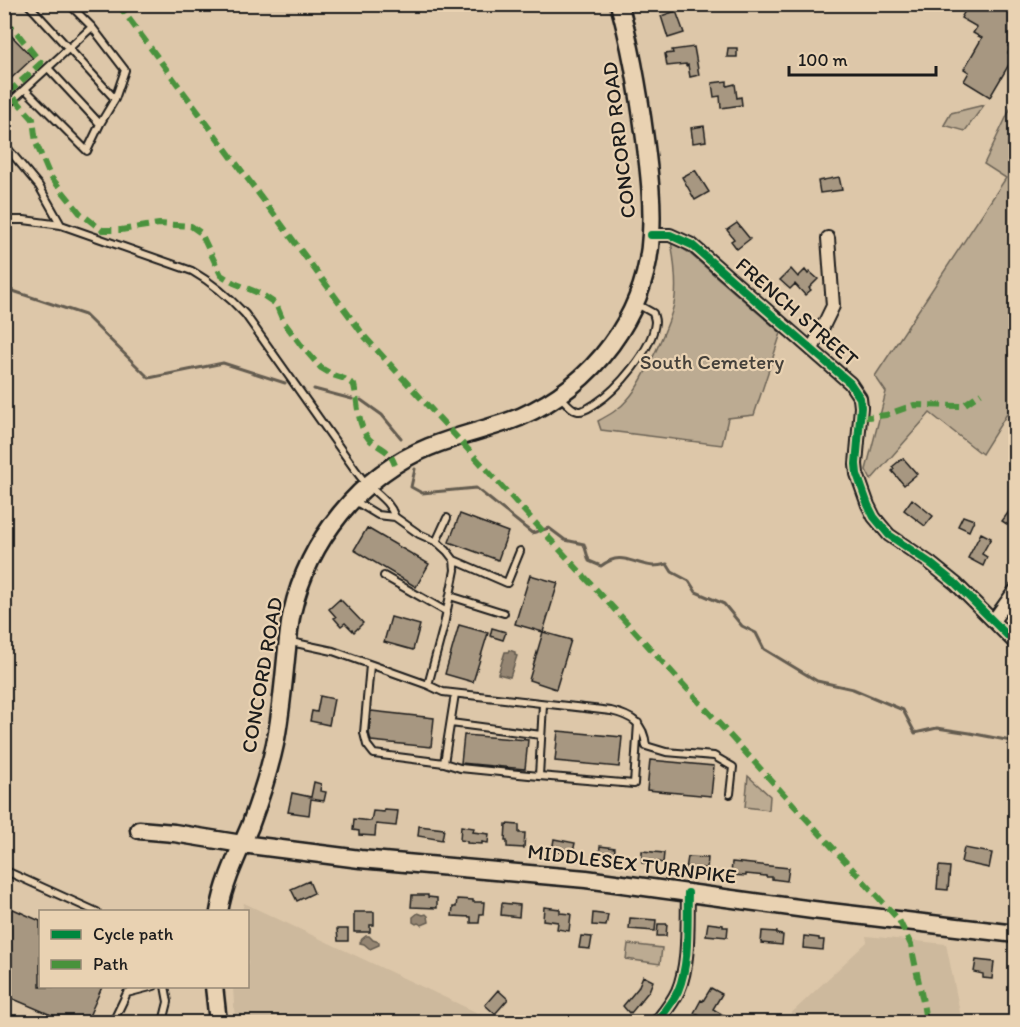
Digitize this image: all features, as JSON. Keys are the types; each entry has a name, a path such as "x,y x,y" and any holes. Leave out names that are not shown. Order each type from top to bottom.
{"main road":[{"name":"CONCORD ROAD","path":"219,910 224,889 261,795 275,742 292,613 301,584 316,550 333,523 368,485 395,465 427,448 520,417 559,396 584,375 608,349 635,303 646,269 651,235 650,188 643,122 621,5"},
{"name":"MIDDLESEX TURNPIKE","path":"139,830 360,859 586,879 1016,934"},
{"path":"214,988 218,1023"}],"street":[{"name":"FRENCH STREET","path":"651,235 670,235 692,245 850,383 860,398 861,407 856,465 860,484 874,517 889,535 949,578 1016,644"},
{"path":"812,349 833,306 828,238"},
{"path":"993,621 1016,589"},
{"path":"657,1023 677,994 681,983 686,948 688,893"}],"lane":[{"path":"28,4 115,99"},
{"path":"25,89 87,151 115,99 125,70 92,27 69,4"},
{"path":"4,108 92,27"},
{"path":"48,68 100,124"},
{"path":"4,144 39,186 61,225"},
{"path":"4,220 61,225 192,271 209,281 226,294 245,314 354,468 385,500 395,517"},
{"path":"559,396 574,409 582,411 600,401 629,372 645,348 655,323 653,314 635,303"},
{"path":"353,500 378,515 395,517 419,534 436,542 454,560 507,583 520,550"},
{"path":"436,542 447,518"},
{"path":"428,686 447,612 455,570 454,560"},
{"path":"384,576 447,612"},
{"path":"450,596 504,613"},
{"path":"288,642 333,651 443,692 623,714 638,723 643,731 646,746 666,752 714,756 733,767 730,794"},
{"path":"370,665 364,733 367,745 374,754 444,763 460,768 634,784 638,723"},
{"path":"444,763 455,694"},
{"path":"539,776 543,704"},
{"path":"451,723 541,735"},
{"path":"4,870 93,910"},
{"path":"113,1023 127,993 150,988"},
{"path":"163,1023 168,1002 165,988"}],"shaded area":[{"path":"509,650 515,652 517,656 510,677 498,674 505,652"},
{"path":"244,903 497,1022 235,1022 233,988 249,988 249,910 242,910"},
{"path":"418,913 426,914 429,922 422,925 413,922 413,917"},
{"path":"366,936 379,942 379,945 370,949 360,943"},
{"path":"866,936 946,944 962,1022 782,1022 867,942"}],"green space":[{"path":"1015,99 1015,401 982,454 930,413 871,480 866,470 886,392 875,376 1006,178 984,164"},
{"path":"984,105 965,131 944,125 951,113"},
{"name":"South Cemetery","path":"671,241 689,253 781,333 754,415 728,418 722,445 601,430 598,421 621,406 634,391 663,334 675,297"},
{"path":"748,776 770,796 769,810 745,807"},
{"path":"628,944 662,948 660,964 626,959"}],"building":[{"path":"969,4 1016,4 1016,16 1011,23 1016,26 1016,33 1008,46 1011,48 1008,53 1014,56 990,97 964,81 969,72 964,69 982,38 973,33 977,27 961,18"},
{"path":"676,11 684,33 668,38 661,16"},
{"path":"4,28 33,58 4,85"},
{"path":"694,47 699,75 690,77 686,64 667,66 665,54 673,53 672,50"},
{"path":"728,48 737,48 737,57 727,57"},
{"path":"727,81 727,86 735,84 737,98 741,97 742,105 721,108 720,96 714,97 712,83"},
{"path":"704,126 706,141 693,143 691,128"},
{"path":"695,170 709,192 695,200 682,177"},
{"path":"839,177 842,190 820,193 818,181"},
{"path":"737,223 750,239 737,249 731,241 734,239 727,230"},
{"path":"791,269 798,277 805,270 818,279 805,295 795,284 790,289 780,280"},
{"path":"903,458 917,474 904,485 892,471 894,469 892,467"},
{"path":"912,499 933,516 925,526 904,510"},
{"path":"1016,502 1016,524 1013,528 1002,521"},
{"path":"460,514 508,532 498,560 449,542"},
{"path":"963,516 974,520 969,531 958,526"},
{"path":"367,528 429,564 416,587 354,550"},
{"path":"981,533 991,538 982,554 987,557 983,566 968,558"},
{"path":"530,575 558,583 543,632 515,624"},
{"path":"340,599 363,623 354,632 345,623 341,626 329,609"},
{"path":"391,617 420,625 413,650 384,642"},
{"path":"459,625 488,633 473,682 445,674"},
{"path":"492,628 506,632 503,640 490,636"},
{"path":"543,632 571,640 556,689 529,680"},
{"path":"320,696 334,699 329,725 310,721 312,711 317,712"},
{"path":"371,711 434,718 431,747 371,741 369,733"},
{"path":"558,731 622,737 619,767 555,761"},
{"path":"464,735 528,740 525,769 461,763"},
{"path":"650,760 714,766 711,796 647,790"},
{"path":"314,782 321,784 320,791 326,792 324,801 311,799 309,815 288,812 292,793 311,797"},
{"path":"384,810 398,811 396,826 376,824 375,836 359,835 359,831 353,830 354,819 371,821 373,811 384,812"},
{"path":"506,824 519,825 519,833 525,833 524,848 507,847"},
{"path":"419,826 444,829 442,840 418,836"},
{"path":"461,826 474,828 473,832 489,834 488,843 467,843 467,841 460,840"},
{"path":"554,839 575,843 573,852 567,854 552,851"},
{"path":"600,846 615,848 614,859 599,857"},
{"path":"964,848 992,853 989,868 961,862"},
{"path":"642,851 664,853 663,863 657,862 657,865 642,863"},
{"path":"688,857 708,858 707,869 686,869"},
{"path":"732,862 789,868 787,881 766,876 731,875"},
{"path":"939,866 950,867 948,890 937,889"},
{"path":"309,881 314,893 297,901 291,889"},
{"path":"412,895 428,895 428,897 437,898 437,908 411,907"},
{"path":"457,899 484,902 483,914 480,914 479,923 471,923 471,917 452,916"},
{"path":"502,903 520,905 519,917 501,915"},
{"path":"544,907 560,909 560,913 571,914 569,931 557,929 558,922 543,920"},
{"path":"11,908 39,921 39,988 102,988 86,1023 70,1023 4,995 4,924"},
{"path":"354,912 374,912 374,925 370,925 370,932 354,932"},
{"path":"593,913 608,915 606,926 592,925"},
{"path":"630,918 656,920 655,931 629,929"},
{"path":"708,923 728,927 727,937 706,935"},
{"path":"658,924 667,924 666,936 657,936"},
{"path":"337,929 348,929 348,941 338,941"},
{"path":"762,931 777,932 783,935 782,945 761,943"},
{"path":"581,936 592,937 590,949 579,948"},
{"path":"804,936 824,940 823,950 803,948"},
{"path":"976,960 994,962 992,979 983,978 983,974 974,972"},
{"path":"643,976 653,981 649,991 629,1013 623,1006 638,988"},
{"path":"711,988 722,994 713,1009 725,1016 721,1023 709,1017 707,1020 694,1013"},
{"path":"498,990 508,999 495,1014 485,1005"}],"waterway":[{"path":"4,288 85,315 149,378 223,363 285,383"},
{"path":"314,389 352,399"},
{"path":"361,400 382,415 401,438"},
{"path":"415,469 411,487 422,493 476,488 532,533 549,528 565,540 584,544 589,561 601,566 608,561 621,558 645,565 667,564 672,572 689,581 696,592 724,604 742,626 756,633 764,649 817,681 853,689 903,710 915,733 937,728 1016,742"}],"marked path":[{"path":"118,4 365,337 899,920 911,945 926,1022"},
{"path":"4,20 41,63 9,92 33,119 36,143 50,176 80,213 102,230 121,230 159,224 191,226 201,233 221,275 261,294 276,304 283,321 321,368 354,385 359,417 366,435 388,453 395,465"},
{"path":"860,418 886,415 914,405 962,406 981,393"}],"cycle path":[{"path":"651,235 670,235 692,245 850,383 860,398 861,407 857,474 874,517 889,535 956,584 1016,644"},
{"path":"657,1022 674,999 682,980 687,943 688,893"}]}
